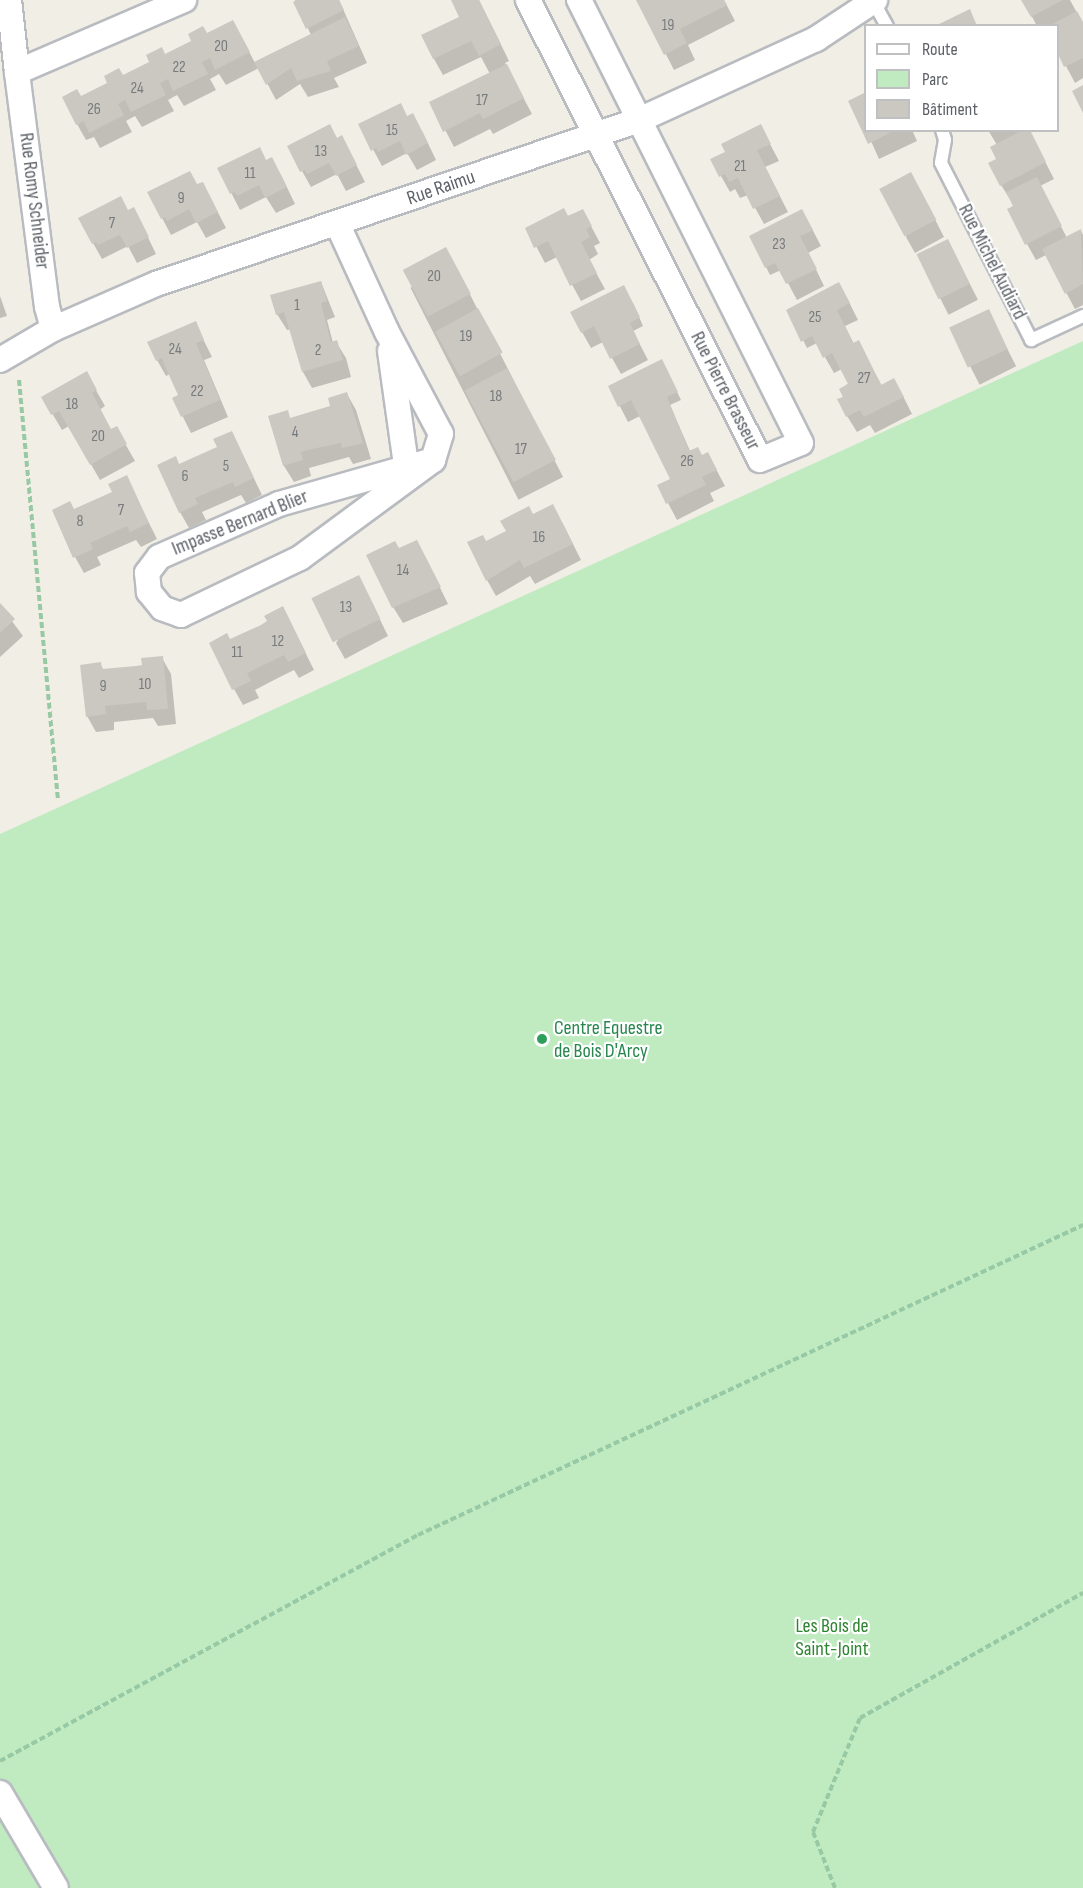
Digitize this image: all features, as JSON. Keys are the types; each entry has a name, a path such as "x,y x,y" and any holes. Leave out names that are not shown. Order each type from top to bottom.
{"street":[{"name":"Rue Romy Schneider","path":"9,0 47,307 53,329"},
{"path":"17,72 184,0"},
{"name":"Rue Pierre Brasseur","path":"528,0 594,137 760,460 801,443 579,0"},
{"name":"Rue Raimu","path":"0,360 53,329 156,284 639,120 816,39 842,10 874,1"},
{"path":"338,223 387,332 441,434 433,460"},
{"path":"387,332 406,465"},
{"name":"Impasse Bernard Blier","path":"433,460 300,558 181,615 162,608 149,592 147,573 159,557 279,504 406,465 433,460"},
{"path":"0,1793 56,1888"}],"lane":[{"path":"874,1 886,24"},
{"name":"Rue Michel Audiard","path":"943,132 945,140 941,163 1031,340 1083,316"}],"path":[{"path":"19,378 58,798"},
{"path":"0,1761 418,1535 1083,1225"},
{"path":"835,1888 813,1832 860,1718 1083,1593"}],"green space":[{"name":"Centre Equestre de Bois D'Arcy","path":"1083,341 1083,1888 0,1888 0,834"}],"building":[{"path":"297,0 339,0 344,10 306,29 293,2"},
{"path":"451,0 479,0 501,44 479,56 471,41 433,59 421,35 459,17"},
{"path":"636,0 724,0 727,5 680,29 687,43 664,55"},
{"path":"1021,0 1063,0 1031,17"},
{"path":"970,9 976,24 939,24"},
{"path":"1077,11 1083,22 1083,58 1064,67 1059,56 1059,24 1053,24"},
{"path":"345,17 359,46 327,61 331,71 297,81 291,68 266,85 254,62"},
{"path":"233,20 250,52 215,70 210,58 202,62 208,74 173,91 168,79 160,83 166,95 131,112 125,100 118,104 124,115 89,133 84,121 76,125 62,97 77,89 81,96 107,83 104,76 119,68 123,75 149,62 146,55 162,47 165,54 191,41 188,34 203,26 207,33"},
{"path":"507,64 524,98 483,119 480,113 443,132 429,102"},
{"path":"1083,85 1083,113 1072,91"},
{"path":"864,93 864,132 891,132 868,144 848,101"},
{"path":"401,103 407,116 413,113 428,143 406,155 400,141 378,152 376,148 371,151 358,124"},
{"path":"330,124 337,138 342,135 357,165 336,176 329,163 307,174 305,170 300,172 287,146"},
{"path":"761,124 771,144 757,150 780,196 753,209 738,178 729,182 725,174 719,177 710,159 725,152 721,144"},
{"path":"1019,132 1031,132 1046,162 1000,186 988,163 996,159 990,147"},
{"path":"260,147 266,160 272,157 287,187 265,198 259,185 237,196 235,192 230,194 217,168"},
{"path":"190,171 197,184 203,182 218,212 196,223 189,209 167,221 165,217 161,219 147,192"},
{"path":"911,172 936,220 905,237 879,189"},
{"path":"1037,177 1062,226 1025,245 1007,209 1013,206 1006,192"},
{"path":"121,196 128,210 134,207 149,237 127,248 120,235 98,245 96,242 92,244 78,218"},
{"path":"564,208 568,216 583,209 592,226 586,229 590,237 581,242 597,273 570,286 548,241 534,248 525,228"},
{"path":"802,209 813,230 800,236 817,269 786,284 775,263 765,268 749,236"},
{"path":"1081,229 1083,284 1065,294 1042,249"},
{"path":"948,239 970,284 938,299 917,254"},
{"path":"446,247 471,294 428,317 403,270"},
{"path":"321,281 327,301 321,303 329,335 331,342 337,340 343,360 302,372 284,312 276,315 270,295"},
{"path":"839,282 850,303 837,310 853,343 859,340 881,385 894,378 904,397 864,417 860,410 846,417 837,399 843,397 839,389 848,384 832,353 823,358 812,336 801,342 786,310"},
{"path":"624,285 640,317 630,323 640,344 610,359 594,326 581,333 570,312"},
{"path":"478,308 503,353 460,376 435,332"},
{"path":"989,309 1008,349 968,367 949,328"},
{"path":"196,321 204,340 196,343 220,400 181,417 172,398 178,395 162,358 156,361 147,342"},
{"path":"662,359 678,392 667,397 689,451 698,447 702,455 708,452 717,470 702,477 706,485 666,504 657,485 670,479 631,400 618,407 608,386"},
{"path":"507,368 556,460 513,482 465,391"},
{"path":"87,371 97,390 92,393 111,429 117,426 127,444 90,465 59,411 51,415 41,397"},
{"path":"347,392 363,443 342,448 341,443 307,450 301,452 303,460 283,466 268,416 288,410 290,418 330,406 328,398"},
{"path":"232,431 254,478 235,487 233,482 195,498 198,504 179,513 157,465 176,456 179,464 217,447 213,439"},
{"path":"127,475 149,523 130,532 127,526 90,543 93,549 73,558 52,510 70,501 74,509 112,492 108,484"},
{"path":"553,504 573,544 524,568 520,560 486,581 467,542 483,535 486,541 506,531 500,521 529,506 533,514"},
{"path":"417,540 441,587 392,608 366,555 395,541 399,548"},
{"path":"359,575 380,619 333,642 311,598"},
{"path":"0,603 15,619 0,633"},
{"path":"283,606 306,653 288,662 284,655 247,673 251,681 232,690 209,643 227,633 230,639 261,625 267,621 264,616"},
{"path":"163,656 168,709 147,710 146,702 105,706 106,714 86,717 80,665 101,662 102,669 136,666 142,665 141,658"}],"place":[{"name":"Centre Equestre de Bois D'Arcy","path":"542,1039"}],"park label":[{"name":"Les Bois de Saint-Joint","path":"832,1638"}]}
